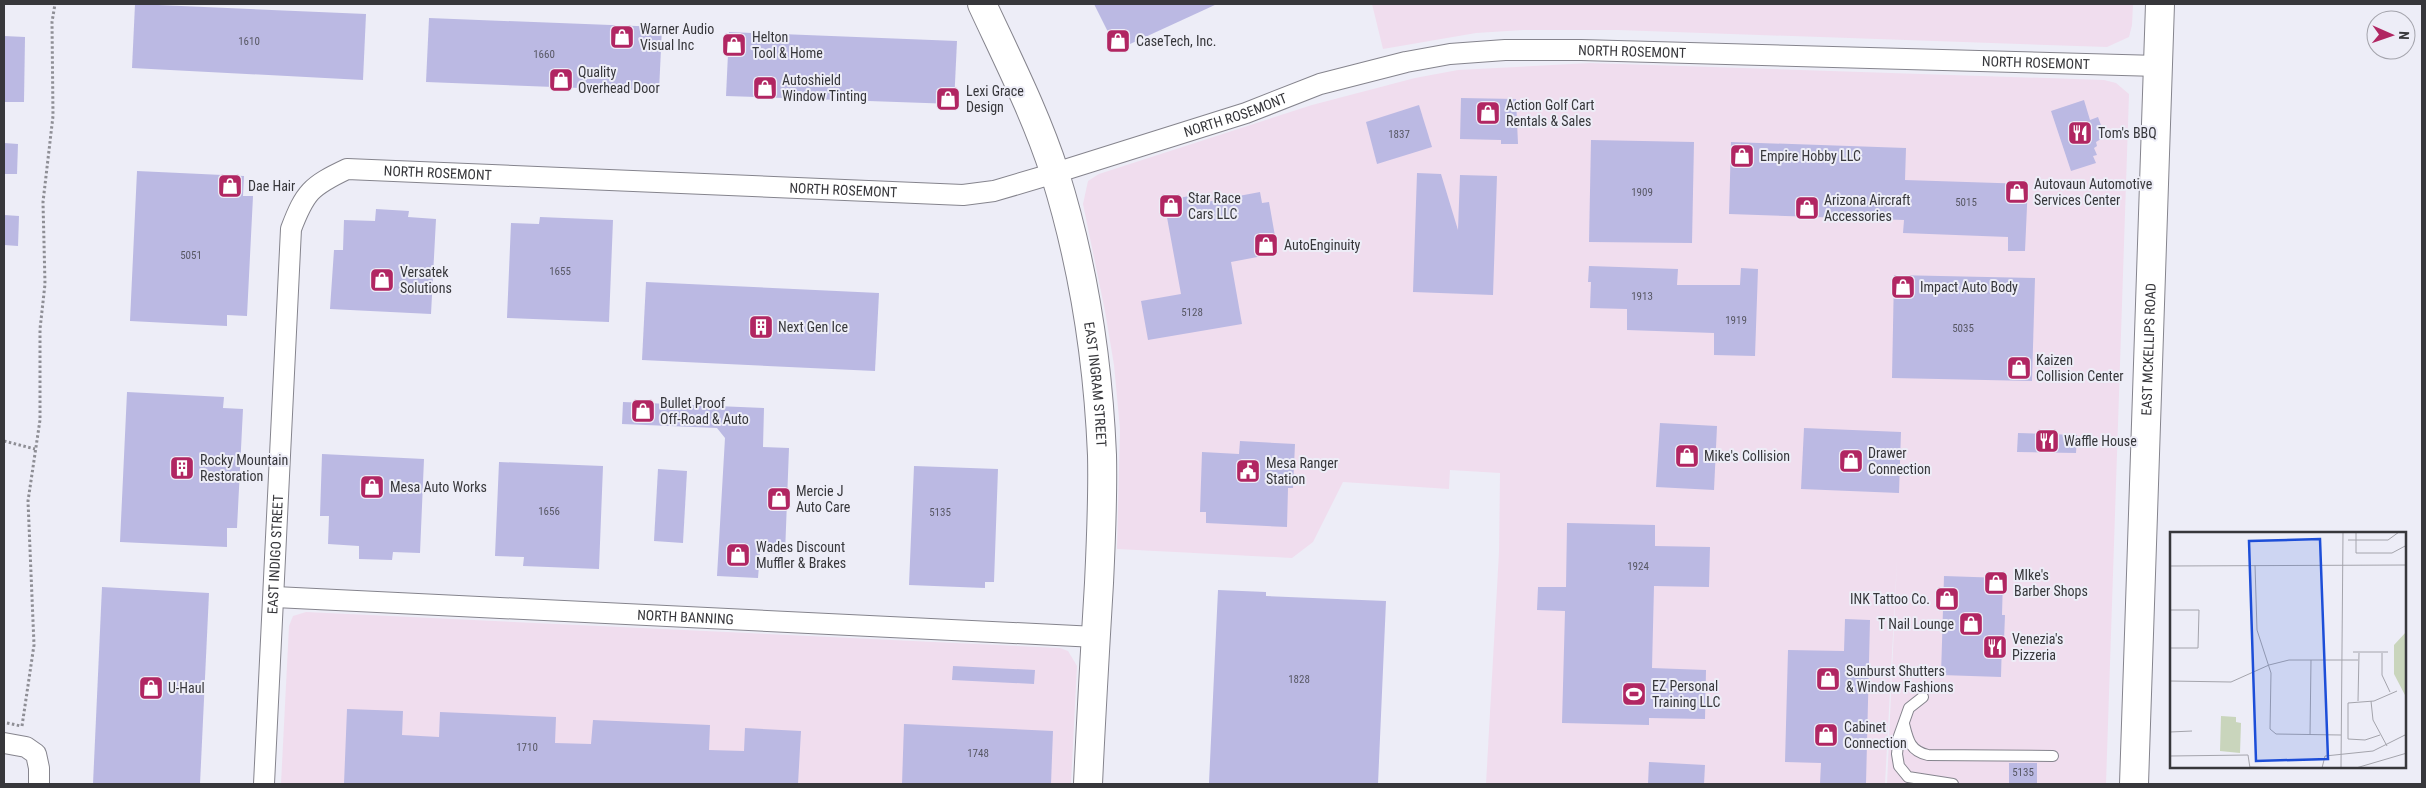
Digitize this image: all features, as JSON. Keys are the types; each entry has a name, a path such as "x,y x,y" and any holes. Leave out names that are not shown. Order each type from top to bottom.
{"street":[{"name":"EAST INGRAM STREET","path":"982,4 1029,104 1055,174 1078,262 1091,332 1099,395 1102,510 1088,784"},
{"name":"EAST MCKELLIPS ROAD","path":"2134,784 2160,4"},
{"name":"NORTH ROSEMONT","path":"319,183 347,169 376,169 963,195 994,190 1055,174 1246,113 1320,84 1406,62 1450,54 1505,50 1581,50 2158,66"},
{"name":"EAST INDIGO STREET","path":"264,784 275,597 291,229 302,200 319,183"},
{"name":"NORTH BANNING","path":"275,597 1096,638"},
{"path":"4,743 26,747 36,754 39,768 39,784"}],"lane":[{"path":"1923,697 1909,708 1897,754 1899,766 1908,777 1953,784"},
{"path":"1904,724 1910,744 1918,753 1928,755 2053,756"}],"path":[{"path":"22,726 34,645 28,501 40,411 40,329 45,284 43,202 53,116 52,22 55,4"},
{"path":"4,441 35,449"}],"shaded area":[{"path":"1372,4 2133,4 2132,25 2129,37 2107,47 1618,30 1523,30 1476,33 1383,49"},
{"path":"1590,63 2104,80 2116,83 2129,94 2106,784 1887,784 1897,560 1885,784 1486,784 1499,552 1500,473 1450,470 1449,489 1343,482 1313,542 1292,558 1117,549 1120,429 1114,365 1083,204 1088,181 1099,174 1312,105 1415,78 1458,70"},
{"path":"306,612 1060,648 1068,651 1077,666 1071,784 281,784 289,626 293,616"}],"building":[{"path":"135,4 366,14 363,80 132,68"},
{"path":"1094,4 1217,4 1117,50"},
{"path":"429,18 662,27 659,91 426,82"},
{"path":"729,32 957,41 954,104 726,96"},
{"path":"4,36 25,37 24,102 4,102"},
{"name":"Action Golf Cart Rentals & Sales","path":"1461,98 1516,99 1518,144 1501,144 1501,140 1460,139"},
{"name":"Tom's BBQ","path":"2084,100 2090,120 2098,117 2102,128 2101,139 2096,142 2097,146 2094,148 2097,155 2093,156 2096,163 2071,171 2051,111"},
{"path":"1419,105 1432,147 1377,164 1366,122"},
{"path":"1591,140 1694,142 1692,243 1589,242"},
{"path":"1731,142 1906,148 1905,180 2028,184 2025,251 2008,251 2008,237 1903,233 1904,220 1729,214"},
{"path":"4,143 18,144 17,174 4,174"},
{"path":"137,171 244,176 243,196 253,196 247,316 227,315 227,326 130,321"},
{"path":"1417,173 1441,174 1458,230 1460,175 1497,176 1493,295 1413,292"},
{"path":"1260,192 1262,203 1269,202 1278,253 1231,262 1242,324 1148,340 1141,301 1181,294 1164,201 1194,195 1196,204"},
{"name":"Versatek Solutions","path":"376,209 409,211 408,217 436,219 431,314 330,309 334,250 343,250 344,220 375,221"},
{"path":"4,215 19,216 18,246 4,245"},
{"path":"540,217 613,220 609,322 507,318 511,223 539,224"},
{"path":"1589,266 1678,269 1677,285 1740,285 1741,268 1758,269 1755,356 1714,355 1714,333 1627,330 1627,309 1590,308 1591,282 1588,282"},
{"path":"1894,275 2035,278 2032,381 1892,378"},
{"name":"Next Gen Ice","path":"646,282 879,293 875,371 642,360"},
{"name":"Rocky Mountain Restoration","path":"127,392 224,397 223,408 243,409 237,528 227,528 227,547 120,542"},
{"path":"623,402 764,408 763,447 789,448 785,554 760,553 758,578 717,576 725,438 717,428 622,424"},
{"name":"Mike's Collision","path":"1660,423 1717,426 1714,490 1656,487"},
{"name":"Drawer Connection","path":"1804,428 1901,432 1899,493 1801,489"},
{"name":"Waffle House","path":"2018,433 2077,435 2076,453 2017,452"},
{"name":"Mesa Ranger Station","path":"1240,441 1295,444 1293,488 1288,488 1287,527 1206,523 1206,512 1200,512 1202,452 1239,454"},
{"name":"Mesa Auto Works","path":"322,454 424,459 420,553 393,552 392,560 359,559 359,546 328,544 329,516 320,516"},
{"path":"499,462 603,466 599,569 523,566 524,557 495,556"},
{"path":"914,466 998,469 994,582 985,582 985,588 909,585"},
{"path":"658,469 687,471 683,543 654,541"},
{"path":"1567,523 1655,525 1655,546 1710,547 1709,587 1654,586 1652,668 1706,670 1705,719 1649,718 1649,725 1562,723 1565,611 1537,610 1538,587 1566,587"},
{"path":"1944,576 2003,578 2002,615 2005,615 2001,677 1941,675"},
{"name":"U-Haul","path":"102,587 209,593 200,784 93,784"},
{"path":"1218,590 1266,592 1266,596 1386,601 1378,784 1209,783"},
{"path":"1845,619 1870,620 1866,784 1820,784 1821,763 1785,762 1788,650 1844,651"},
{"path":"953,666 1035,670 1034,684 952,680"},
{"path":"347,709 403,711 402,735 439,737 440,712 556,717 555,743 591,744 593,720 710,725 709,750 744,751 745,728 801,731 798,784 344,784"},
{"path":"904,724 1053,731 1051,784 902,784"},
{"path":"1649,762 1705,765 1704,784 1648,784"},
{"path":"2009,763 2037,763 2037,784 2009,783"}],"place":[{"name":"Warner Audio Visual Inc","path":"622,37"},
{"name":"CaseTech, Inc.","path":"1118,41"},
{"name":"Helton Tool & Home","path":"734,45"},
{"name":"Quality Overhead Door","path":"561,80"},
{"name":"Autoshield Window Tinting","path":"765,88"},
{"name":"Lexi Grace Design","path":"948,99"},
{"name":"Action Golf Cart Rentals & Sales","path":"1488,113"},
{"name":"Tom's BBQ","path":"2080,133"},
{"name":"Empire Hobby LLC","path":"1742,156"},
{"name":"Dae Hair","path":"230,186"},
{"name":"Autovaun Automotive Services Center","path":"2017,192"},
{"name":"Star Race Cars LLC","path":"1171,206"},
{"name":"Arizona Aircraft Accessories","path":"1807,208"},
{"name":"AutoEnginuity","path":"1266,245"},
{"name":"Versatek Solutions","path":"382,280"},
{"name":"Impact Auto Body","path":"1903,287"},
{"name":"Next Gen Ice","path":"761,327"},
{"name":"Kaizen Collision Center","path":"2019,368"},
{"name":"Bullet Proof Off-Road & Auto","path":"643,411"},
{"name":"Waffle House","path":"2047,441"},
{"name":"Mike's Collision","path":"1687,456"},
{"name":"Drawer Connection","path":"1851,461"},
{"name":"Rocky Mountain Restoration","path":"182,468"},
{"name":"Mesa Ranger Station","path":"1248,471"},
{"name":"Mesa Auto Works","path":"372,487"},
{"name":"Mercie J Auto Care","path":"779,499"},
{"name":"Wades Discount Muffler & Brakes","path":"738,555"},
{"name":"MIke's Barber Shops","path":"1996,583"},
{"name":"INK Tattoo Co.","path":"1947,599"},
{"name":"T Nail Lounge","path":"1971,624"},
{"name":"Venezia's Pizzeria","path":"1995,647"},
{"name":"Sunburst Shutters & Window Fashions","path":"1828,679"},
{"name":"U-Haul","path":"151,688"},
{"name":"EZ Personal Training LLC","path":"1634,694"},
{"name":"Cabinet Connection","path":"1826,735"}]}
